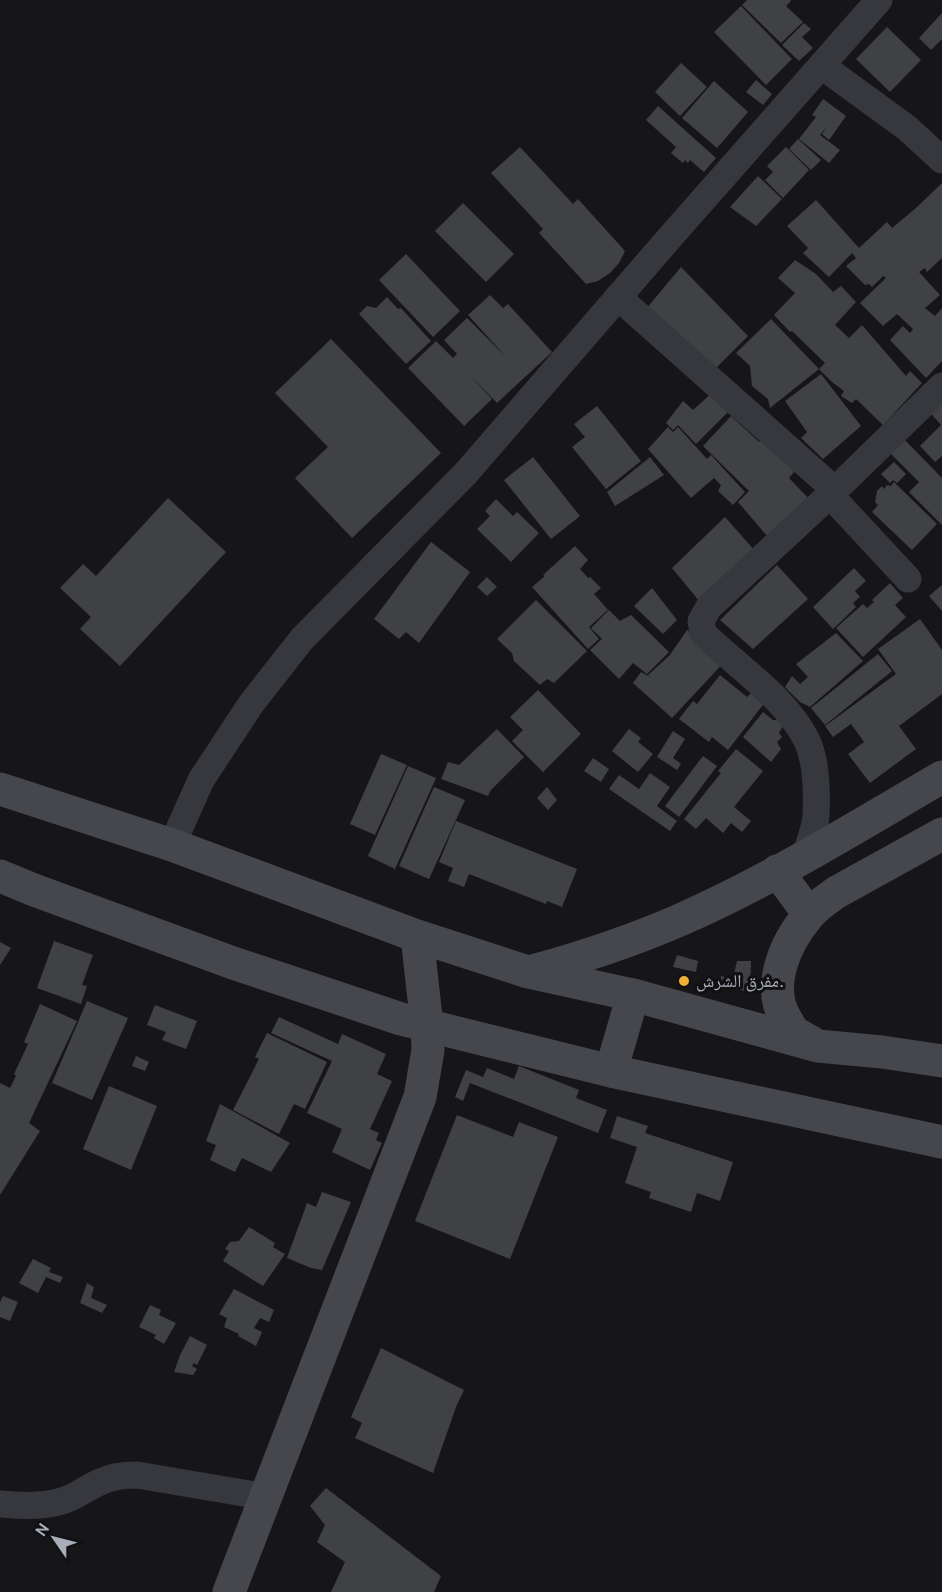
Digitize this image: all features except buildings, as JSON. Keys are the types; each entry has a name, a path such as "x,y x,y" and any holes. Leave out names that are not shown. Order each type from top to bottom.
{"main road":[{"path":"528,972 580,958 681,919 791,864 942,777"},
{"path":"0,789 172,845 417,936 528,972 633,995 818,1046 942,1061"},
{"path":"818,1046 794,1032 782,1013 777,988 782,962 790,942 809,914 822,902 942,834"},
{"path":"791,864 809,914"},
{"path":"0,876 232,963 401,1019 611,1071 942,1142"},
{"path":"229,1592 420,1097 428,1050 428,1026 417,936"},
{"path":"611,1071 633,995"}],"street":[{"path":"172,845 201,780 251,704 302,639 466,473 879,0"},
{"path":"822,66 907,128 942,159"},
{"path":"618,297 832,493 908,579"},
{"path":"791,864 816,818 815,771 809,744 796,722 768,692 703,633 701,621 709,607 832,493 942,386"},
{"path":"0,1504 35,1505 62,1501 99,1482 123,1475 137,1475 267,1497"}],"place":[{"name":"مفرق الشرش.","path":"684,981"}]}
